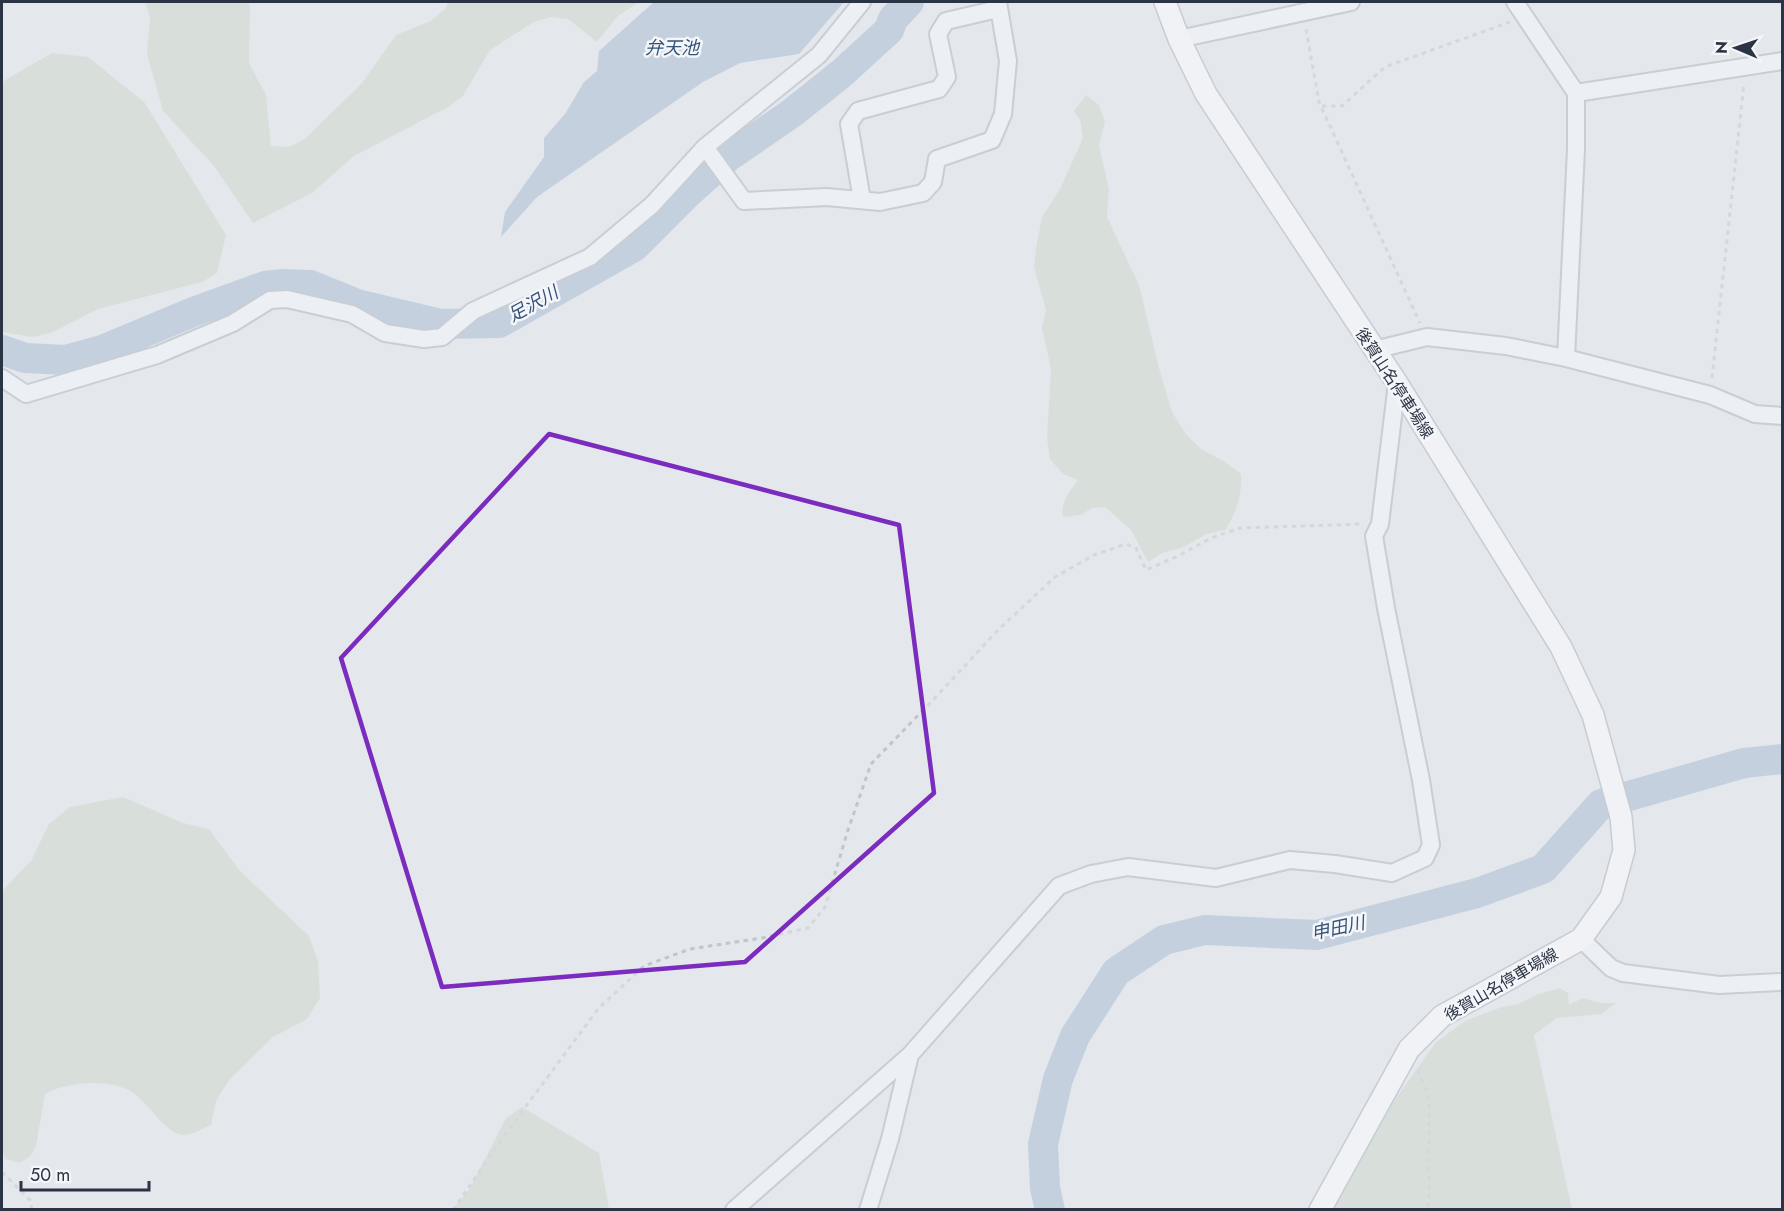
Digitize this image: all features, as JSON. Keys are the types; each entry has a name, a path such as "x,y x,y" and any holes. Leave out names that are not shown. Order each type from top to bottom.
{"main road":[{"name":"後賀山名停車場線","path":"1165,2 1179,39 1206,94 1397,383 1561,647 1593,715 1621,817 1624,850 1611,897 1581,939 1442,1016 1409,1049 1320,1209"}],"street":[{"path":"2,378 26,394 157,355 233,323 270,300 287,298 352,314 385,333 424,339 442,337 473,310 590,257 652,204 705,147 819,55 862,2"},
{"path":"1179,39 1351,2"},
{"path":"1515,2 1576,93 1576,149 1566,358"},
{"path":"705,147 744,201 827,197 862,200 880,201 923,194 933,182 937,159 992,140 1003,114 1008,61 998,5 946,21 938,34 947,76 939,90 858,111 849,124 862,200"},
{"path":"1576,93 1782,61"},
{"path":"1374,350 1427,337 1506,346 1566,358 1710,395 1755,414 1782,416"},
{"path":"734,1209 910,1055 1059,885 1091,874 1128,867 1216,878 1290,860 1392,873 1425,858 1431,845 1423,791 1386,609 1374,536 1380,524 1397,383"},
{"path":"1581,939 1611,968 1623,973 1719,985 1782,982"},
{"path":"868,1209 890,1139 910,1055"}],"path":[{"path":"1303,12 1322,106 1427,337"},
{"path":"1322,106 1342,106 1385,66 1525,16"},
{"path":"1710,395 1746,67"},
{"path":"453,1209 598,1009 644,966 690,949 808,928 825,907 871,764 999,628 1055,577 1094,555 1126,544 1136,548 1146,570 1211,538 1240,528 1380,524"},
{"path":"1409,1049 1430,1097 1427,1209"},
{"path":"2,1172 30,1200 32,1209"}],"highlighted area":[{"path":"549,434 899,525 934,793 745,962 442,987 341,658"}],"green space":[{"path":"145,2 249,2 249,63 266,95 271,146 289,147 305,139 362,83 396,35 431,21 446,8 448,2 639,2 618,16 597,42 568,19 551,17 534,22 490,50 463,96 448,107 354,156 312,193 253,223 214,166 163,111 147,54 150,17"},
{"path":"52,53 88,57 145,103 226,235 217,273 202,282 98,309 51,333 32,337 2,332 2,82"},
{"path":"1086,95 1099,105 1105,122 1099,146 1109,189 1107,217 1139,285 1172,412 1186,434 1201,449 1241,474 1238,503 1225,530 1206,534 1184,547 1162,553 1148,562 1131,530 1105,507 1092,508 1081,515 1063,517 1064,502 1078,480 1063,474 1050,459 1047,438 1051,369 1042,328 1046,310 1034,267 1036,248 1042,217 1060,189 1083,138 1080,120 1074,111"},
{"path":"123,797 183,823 209,829 240,871 309,936 318,961 320,998 307,1019 273,1037 229,1080 216,1101 211,1125 184,1135 171,1130 135,1094 126,1089 115,1085 90,1083 66,1086 45,1094 36,1146 30,1157 19,1163 6,1159 2,1152 2,891 31,861 49,824 70,807"},
{"path":"1560,988 1568,993 1569,1005 1583,998 1601,1003 1616,1003 1602,1014 1557,1018 1534,1035 1572,1209 1333,1209 1394,1101 1436,1042 1467,1020"},
{"path":"522,1107 599,1153 609,1209 453,1209 470,1188 506,1118"}],"water":[{"name":"弁天池","path":"654,2 844,2 799,54 740,63 703,82 537,197 501,237 505,212 544,157 544,138 565,114 584,82 597,71 599,51"}],"waterway":[{"name":"足沢川","path":"2,350 25,358 66,360 102,350 193,312 265,286 284,284 310,285 357,304 441,324 499,323 634,247 728,157 792,113 842,73 889,30 893,19 909,2"},
{"name":"申田川","path":"1050,1210 1045,1188 1043,1144 1058,1079 1075,1036 1116,972 1164,940 1205,930 1317,935 1477,893 1543,869 1601,804 1744,763 1782,759"}]}
